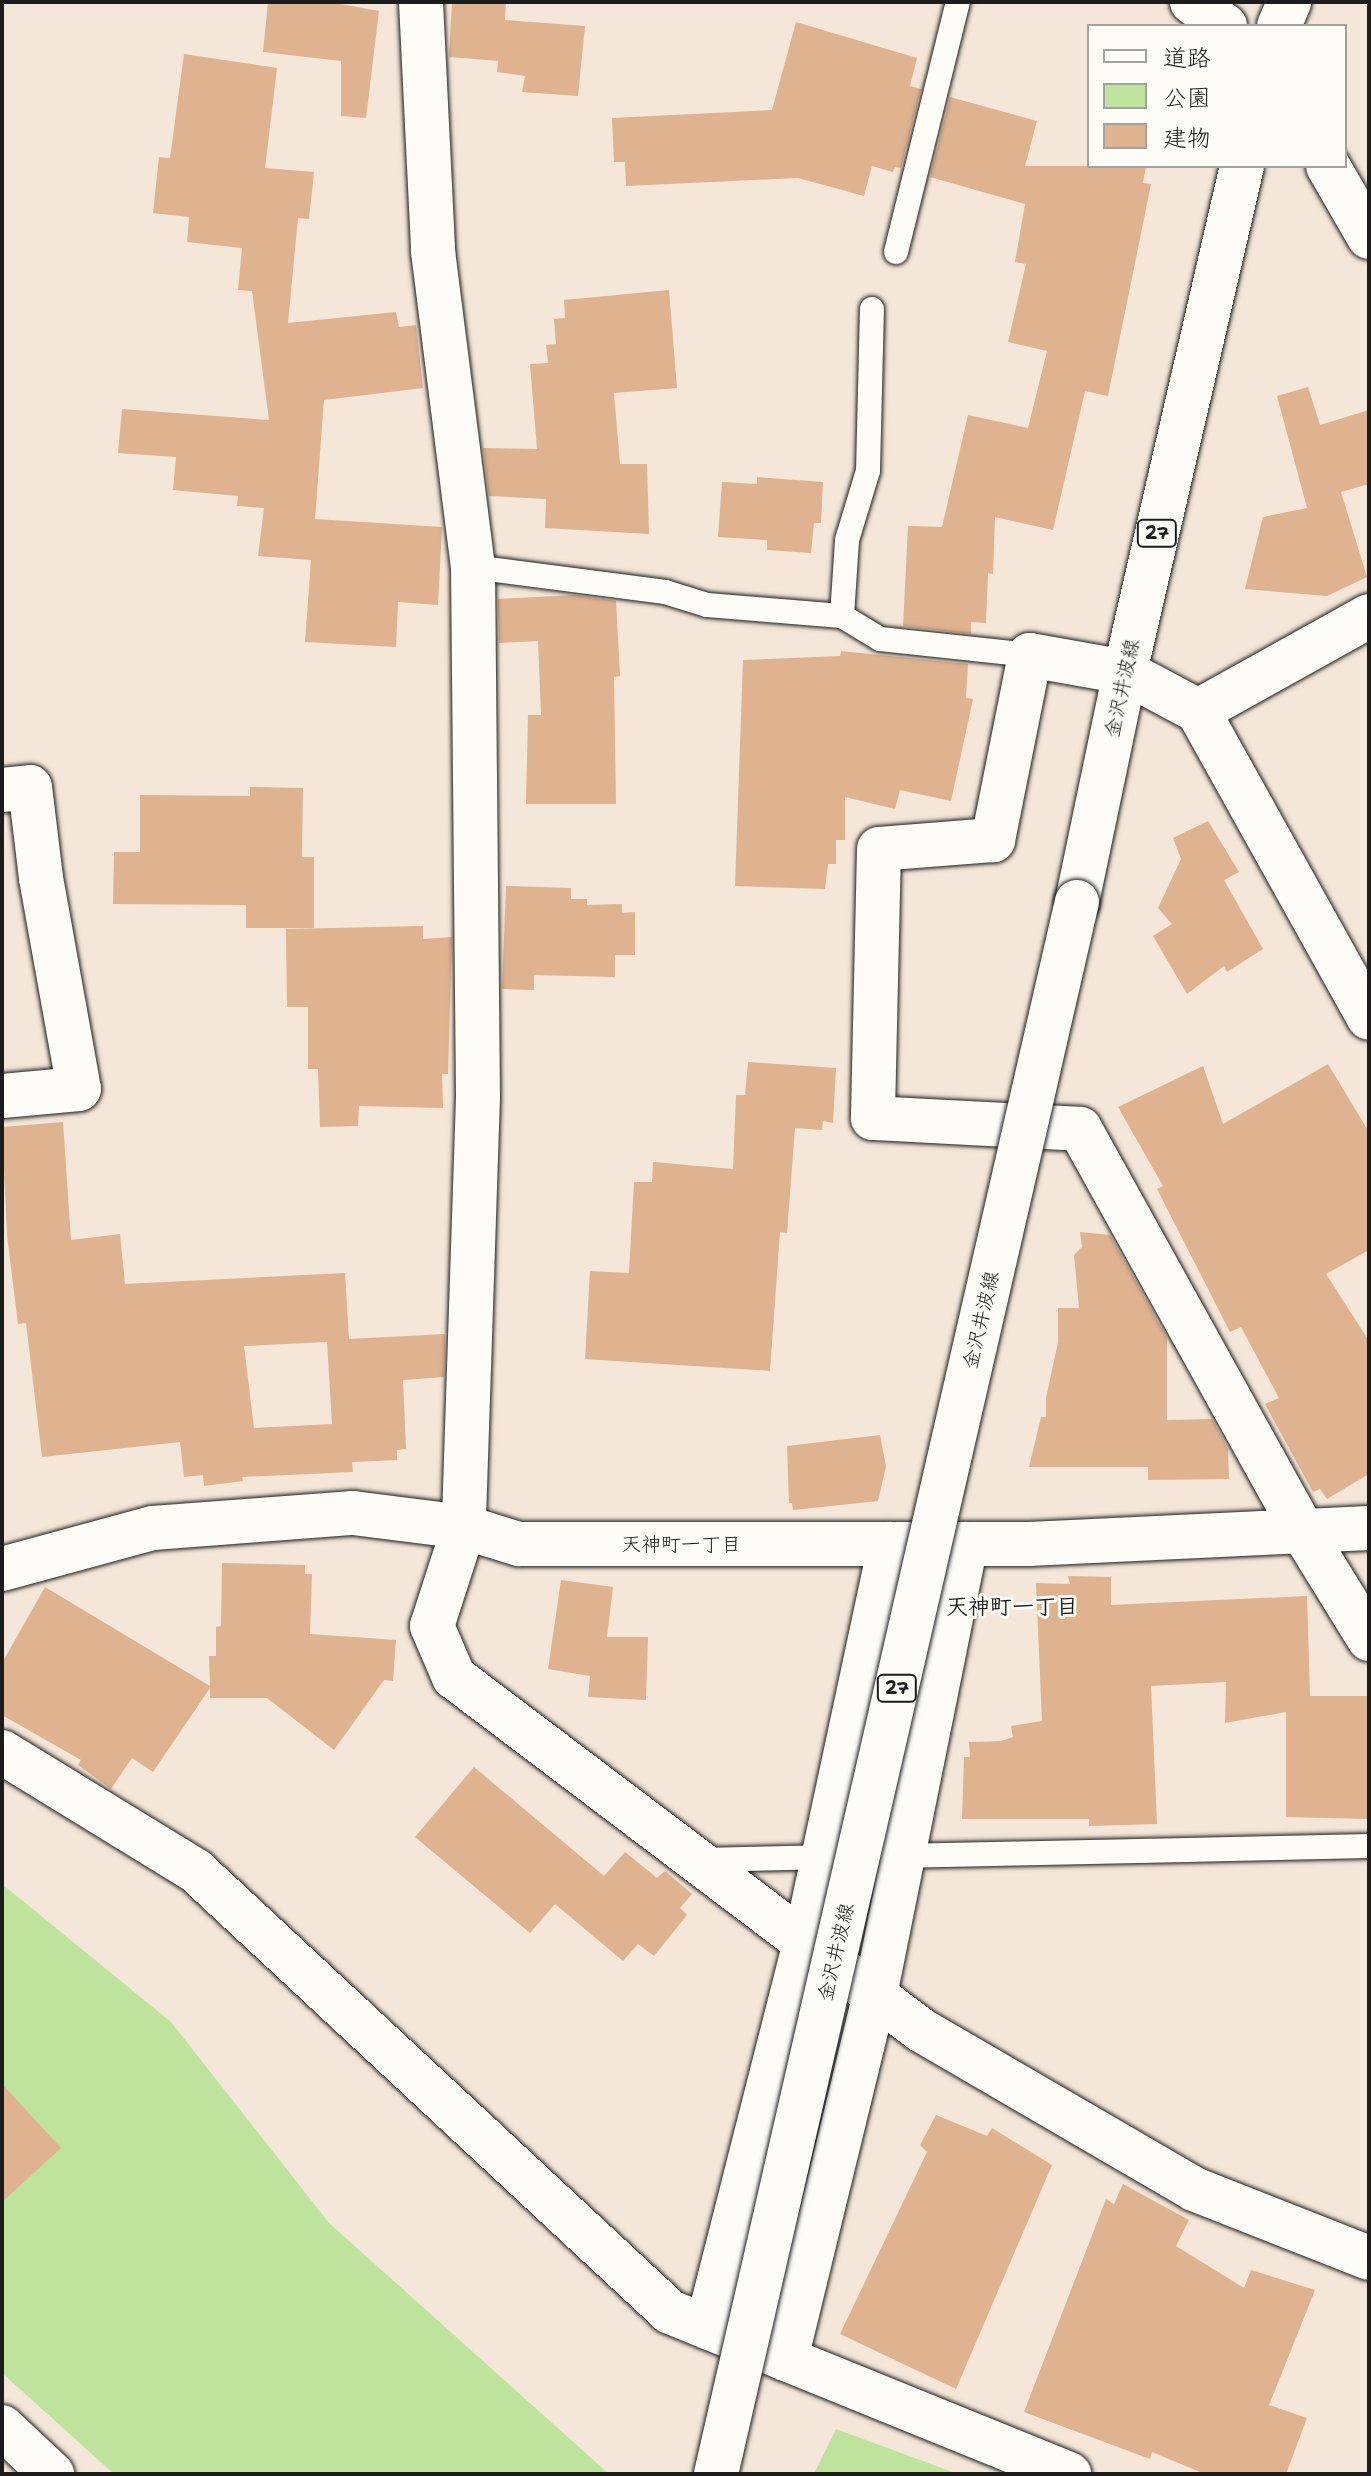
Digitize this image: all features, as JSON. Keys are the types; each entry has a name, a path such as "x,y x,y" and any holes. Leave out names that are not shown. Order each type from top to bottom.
{"main road":[{"path":"421,2 433,251 473,567 478,1097 464,1527 432,1626 454,1677 921,2030 1194,2189 1369,2258"},
{"path":"1192,2 1222,24"},
{"path":"1280,24 1289,2"},
{"name":"金沢井波線","path":"716,2474 1077,902 1125,672 1242,168"},
{"path":"1329,168 1369,237"},
{"path":"1198,711 1369,616"},
{"path":"1369,1018 1198,711 1125,672 1030,655 993,840 879,849 873,1118 1080,1129 1303,1532 1369,1639"},
{"path":"2,790 30,787 41,878 79,1089 2,1096"},
{"name":"天神町一丁目","path":"3,1566 153,1528 353,1513 464,1527 519,1544 966,1544 1369,1528"},
{"path":"707,2327 805,1942 890,1544"},
{"path":"786,2359 875,1995 966,1544"},
{"path":"2,1752 196,1871 670,2312 1069,2474"},
{"path":"2,2427 52,2474"}],"lane":[{"path":"896,252 958,2"},
{"path":"842,616 847,540 868,471 872,309"},
{"path":"473,567 665,592 707,605 842,616 880,639 1030,655"},
{"path":"696,1860 1369,1846"}],"green space":[{"path":"2,1884 171,2022 329,2223 609,2474 114,2474 2,2373"},
{"path":"836,2429 958,2474 814,2474"}],"building":[{"path":"268,2 341,4 379,11 366,118 341,116 341,61 263,52"},
{"path":"452,2 506,2 505,20 585,26 578,96 522,92 525,76 497,72 498,61 449,57"},
{"path":"796,22 917,58 910,86 921,89 901,168 895,167 893,172 872,166 864,196 798,178 626,186 625,162 614,162 612,118 772,110"},
{"path":"184,54 277,68 265,168 314,172 309,219 298,218 288,323 396,312 399,327 416,325 423,388 324,400 315,519 442,527 438,605 398,602 396,647 305,642 311,560 258,556 264,508 237,506 238,496 173,490 176,457 118,453 122,409 269,420 252,291 238,290 242,248 187,242 189,217 153,213 159,157 170,158"},
{"path":"950,97 1037,121 1025,166 1146,168 1143,183 1151,184 1108,396 1085,391 1053,530 995,517 993,574 988,573 986,623 971,622 971,634 903,626 908,526 942,527 968,415 1028,428 1047,351 1008,342 1026,264 1015,262 1025,204 930,177"},
{"path":"669,290 677,388 614,393 620,464 647,464 649,534 545,528 546,499 489,496 483,448 537,449 530,364 548,363 546,345 556,344 554,319 565,318 564,300"},
{"path":"1308,387 1320,425 1369,410 1369,484 1341,492 1367,577 1327,596 1245,589 1263,517 1307,508 1277,396"},
{"path":"757,477 823,482 821,523 814,523 811,553 767,550 767,540 718,537 722,482 757,484"},
{"path":"574,595 616,601 620,676 614,677 616,804 526,804 528,715 541,715 538,641 499,643 498,599"},
{"path":"841,651 968,664 966,698 973,699 951,801 900,790 895,809 845,797 845,840 836,840 836,864 828,864 825,889 735,886 743,660 840,656"},
{"path":"250,787 303,788 302,857 314,857 314,928 246,928 246,905 113,904 114,852 140,852 140,795 250,796"},
{"path":"1208,821 1239,872 1224,880 1263,949 1227,972 1224,966 1187,994 1153,936 1172,924 1158,908 1181,859 1173,838"},
{"path":"506,886 571,888 571,899 587,899 587,905 622,904 622,913 635,912 635,955 615,955 615,977 534,975 534,990 502,989"},
{"path":"423,926 423,939 452,937 448,1074 442,1074 443,1108 359,1106 358,1126 320,1127 318,1069 308,1069 308,1007 287,1007 286,929"},
{"path":"748,1062 836,1068 833,1123 823,1121 822,1130 795,1128 787,1233 780,1232 770,1371 585,1359 590,1271 629,1273 634,1182 652,1182 653,1162 733,1169 736,1095 745,1095"},
{"path":"1328,1064 1369,1132 1369,1250 1326,1274 1369,1341 1369,1474 1327,1499 1320,1489 1313,1492 1265,1404 1279,1398 1241,1327 1230,1332 1157,1189 1163,1186 1118,1107 1203,1066 1223,1124"},
{"path":"63,1122 71,1240 120,1234 125,1284 345,1273 349,1339 445,1334 444,1377 403,1380 406,1449 397,1450 397,1460 352,1462 353,1472 242,1477 243,1481 204,1486 203,1475 184,1477 180,1442 42,1457 26,1323 18,1324 7,1235 2,1127","holes":["327,1342 332,1424 254,1428 244,1346"]},
{"path":"1080,1232 1110,1235 1167,1338 1167,1420 1212,1419 1228,1449 1229,1479 1148,1480 1148,1467 1029,1467 1041,1417 1046,1417 1046,1398 1058,1342 1058,1308 1079,1308 1074,1255 1082,1247"},
{"path":"880,1435 886,1466 878,1501 793,1510 792,1503 789,1503 787,1446"},
{"path":"222,1563 305,1565 305,1574 312,1574 310,1634 396,1640 393,1681 384,1680 334,1750 267,1698 210,1698 210,1688 153,1772 132,1758 111,1789 78,1765 81,1760 2,1715 2,1663 45,1587 210,1686 209,1656 216,1656 216,1627 221,1626"},
{"path":"1068,1576 1111,1577 1111,1605 1307,1596 1310,1696 1369,1696 1369,1819 1286,1817 1286,1712 1225,1723 1226,1682 1151,1686 1157,1824 1089,1826 1089,1819 962,1819 964,1757 970,1757 969,1742 1001,1741 1013,1737 1011,1726 1042,1721 1036,1583 1070,1584"},
{"path":"561,1580 613,1587 607,1637 648,1637 646,1700 588,1697 590,1676 548,1669"},
{"path":"474,1767 604,1876 625,1852 657,1878 665,1871 692,1894 680,1908 687,1915 654,1956 638,1944 623,1961 555,1904 530,1933 415,1837"},
{"path":"2,2084 61,2148 2,2202"},
{"path":"936,2115 987,2136 992,2128 1052,2165 956,2389 840,2334 927,2152 920,2145"},
{"path":"1123,2184 1189,2220 1176,2246 1244,2288 1251,2270 1315,2290 1269,2405 1307,2418 1286,2474 1205,2474 1152,2452 1150,2459 1024,2412 1106,2199 1114,2204"}],"district":[{"name":"天神町一丁目","path":"1012,1607"}]}
